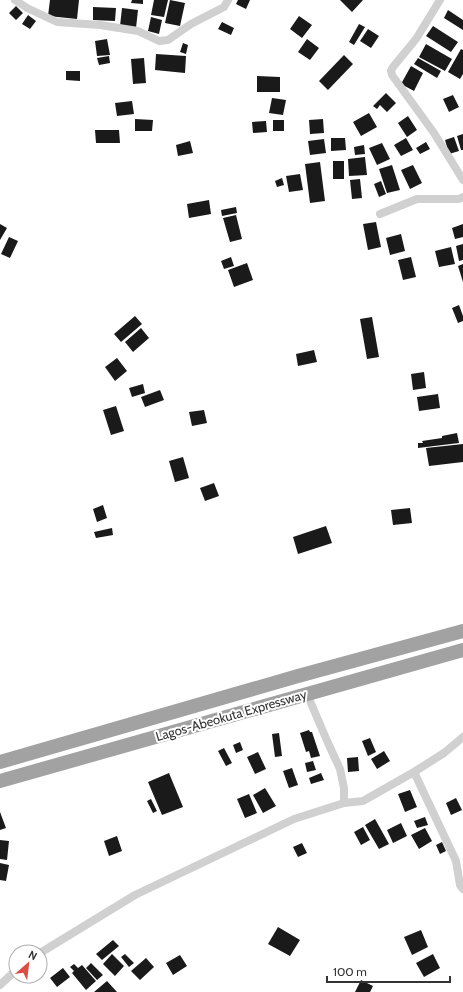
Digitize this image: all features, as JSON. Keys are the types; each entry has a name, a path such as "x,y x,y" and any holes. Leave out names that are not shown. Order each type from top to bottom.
{"highway":[{"name":"Lagos-Abeokuta Expressway","path":"0,762 298,676 463,631"},
{"name":"Lagos-Abeokuta Expressway","path":"0,781 463,650"}],"street":[{"path":"15,0 27,8 57,22 100,25 138,31 159,41 168,40 191,24 224,7 228,0"},
{"path":"440,0 416,39 391,71 392,75 434,133 463,180"},
{"path":"380,214 417,199 459,199 463,197"},
{"path":"307,694 340,769 344,788 344,803"},
{"path":"48,948 136,895 294,819 344,803 363,801 444,753 463,737"},
{"path":"414,772 456,861 460,884 463,889"},
{"path":"0,985 8,978"}],"building":[{"path":"50,0 79,0 77,19 48,16"},
{"path":"132,0 143,0 143,4 131,3"},
{"path":"154,0 168,0 164,17 151,15"},
{"path":"170,0 185,3 180,26 165,23"},
{"path":"238,0 250,0 246,9 236,4"},
{"path":"340,0 363,0 352,12"},
{"path":"16,6 23,13 16,20 9,13"},
{"path":"93,7 116,8 115,21 93,20"},
{"path":"122,8 138,10 136,28 120,26"},
{"path":"448,10 463,20 463,30 444,18"},
{"path":"28,15 36,21 30,29 22,24"},
{"path":"299,16 312,25 302,38 290,29"},
{"path":"151,17 162,20 159,34 148,31"},
{"path":"222,22 234,28 231,35 218,29"},
{"path":"359,24 365,27 354,45 349,42"},
{"path":"433,26 458,42 451,52 426,36"},
{"path":"368,29 379,36 371,48 360,41"},
{"path":"107,39 110,55 97,56 95,41"},
{"path":"307,39 319,48 310,60 298,52"},
{"path":"183,43 188,45 186,54 180,52"},
{"path":"426,44 452,59 445,71 419,57"},
{"path":"461,49 463,50 463,74 460,79 448,72"},
{"path":"156,54 186,56 185,73 155,70"},
{"path":"344,55 353,64 328,90 319,81"},
{"path":"109,56 110,63 99,65 97,58"},
{"path":"144,58 146,83 133,84 131,59"},
{"path":"418,58 441,71 437,78 414,64"},
{"path":"411,66 423,73 414,91 401,84"},
{"path":"66,71 80,71 80,81 66,80"},
{"path":"257,76 280,77 280,92 257,92"},
{"path":"386,93 396,103 387,112 380,105 377,109 373,106"},
{"path":"453,95 459,107 449,112 443,99"},
{"path":"272,98 286,100 283,115 269,113"},
{"path":"132,101 134,114 117,116 115,103"},
{"path":"369,113 377,127 361,136 353,122"},
{"path":"408,116 417,130 407,137 398,123"},
{"path":"135,119 153,120 152,131 135,131"},
{"path":"323,119 324,133 310,134 309,120"},
{"path":"273,120 284,120 284,131 273,131"},
{"path":"266,121 267,132 253,133 252,122"},
{"path":"95,130 119,130 120,143 96,143"},
{"path":"463,134 463,150 461,150 457,136"},
{"path":"454,137 459,151 449,154 445,140"},
{"path":"331,138 345,138 346,150 331,151"},
{"path":"406,138 413,150 401,156 394,145"},
{"path":"324,139 326,153 310,155 308,141"},
{"path":"190,141 193,153 178,156 176,145"},
{"path":"426,142 430,149 420,154 416,148"},
{"path":"382,143 390,159 377,165 369,148"},
{"path":"364,145 365,154 355,155 354,147"},
{"path":"365,157 367,175 349,176 348,159"},
{"path":"333,161 344,161 344,179 333,179"},
{"path":"320,162 325,201 310,203 305,164"},
{"path":"392,165 400,190 387,193 379,169"},
{"path":"413,165 422,183 410,189 401,170"},
{"path":"300,174 303,190 289,192 286,176"},
{"path":"282,178 284,185 277,187 275,181"},
{"path":"360,179 362,198 352,199 350,180"},
{"path":"381,181 386,194 379,197 374,184"},
{"path":"209,200 211,214 189,218 187,204"},
{"path":"236,207 237,213 222,216 221,210"},
{"path":"236,215 242,239 230,242 223,218"},
{"path":"376,222 381,247 368,250 363,224"},
{"path":"0,224 7,228 0,240"},
{"path":"463,224 463,237 455,239 452,228"},
{"path":"401,234 405,251 390,255 386,238"},
{"path":"9,237 18,241 10,258 1,254"},
{"path":"463,244 463,260 459,261 456,246"},
{"path":"451,247 455,264 439,267 435,251"},
{"path":"231,257 234,266 224,269 221,261"},
{"path":"411,257 416,277 403,280 398,260"},
{"path":"247,263 253,280 234,287 228,270"},
{"path":"463,264 463,282 458,266"},
{"path":"459,305 463,316 463,321 458,323 452,308"},
{"path":"135,316 142,324 121,342 114,334"},
{"path":"372,317 379,357 367,359 360,319"},
{"path":"141,328 149,338 133,352 125,342"},
{"path":"314,350 317,362 298,366 296,354"},
{"path":"117,358 127,371 115,381 105,367"},
{"path":"424,372 426,388 413,390 411,374"},
{"path":"143,384 145,393 132,397 129,388"},
{"path":"160,390 164,400 145,407 141,397"},
{"path":"438,394 440,408 419,411 417,397"},
{"path":"116,406 124,431 111,435 103,410"},
{"path":"204,410 207,423 192,426 189,412"},
{"path":"457,433 459,443 418,448 418,443 423,443 422,441 442,438 442,436"},
{"path":"463,444 463,462 429,466 426,448"},
{"path":"183,457 189,478 175,482 169,461"},
{"path":"214,483 219,496 205,501 200,488"},
{"path":"103,505 107,518 97,522 93,509"},
{"path":"410,508 412,523 393,525 391,510"},
{"path":"326,526 332,543 298,554 293,537"},
{"path":"112,528 113,535 96,538 94,532"},
{"path":"309,730 312,732 320,756 311,758 309,751 306,752 300,733"},
{"path":"279,733 282,756 275,757 272,734"},
{"path":"370,738 376,752 368,756 362,741"},
{"path":"240,742 243,750 236,753 233,745"},
{"path":"224,748 232,763 226,766 218,751"},
{"path":"384,751 390,761 377,769 371,759"},
{"path":"258,752 266,769 255,774 247,757"},
{"path":"358,757 359,771 348,772 347,758"},
{"path":"313,761 316,770 307,772 305,763"},
{"path":"292,768 298,785 289,788 283,771"},
{"path":"169,773 183,807 162,815 148,782"},
{"path":"321,773 324,780 311,784 309,778"},
{"path":"265,788 276,806 263,813 253,795"},
{"path":"410,790 417,807 405,812 398,794"},
{"path":"249,794 257,813 245,818 237,799"},
{"path":"456,798 462,810 451,815 446,803"},
{"path":"151,799 157,811 153,813 147,801"},
{"path":"0,812 6,828 0,830"},
{"path":"425,817 428,825 417,828 414,821"},
{"path":"375,819 389,844 379,849 365,825"},
{"path":"401,823 407,836 393,843 387,830"},
{"path":"363,827 370,840 361,845 354,832"},
{"path":"425,828 432,841 419,849 411,835"},
{"path":"117,836 122,851 109,856 104,841"},
{"path":"0,840 9,841 7,860 0,859"},
{"path":"442,842 446,851 440,854 436,845"},
{"path":"302,843 307,853 298,857 293,847"},
{"path":"0,863 9,865 6,881 0,880"},
{"path":"278,927 300,940 290,956 268,944"},
{"path":"421,930 428,947 412,955 404,937"},
{"path":"113,940 119,946 102,960 96,954"},
{"path":"112,954 124,966 115,976 103,964"},
{"path":"125,954 134,963 129,967 121,957"},
{"path":"433,954 440,968 424,977 416,963"},
{"path":"180,955 187,966 173,975 166,963"},
{"path":"146,958 154,967 140,980 131,971"},
{"path":"91,963 103,975 97,980 86,968"},
{"path":"74,964 78,968 82,965 96,981 86,990 72,973 74,971 70,967"},
{"path":"63,968 70,977 57,987 50,978"},
{"path":"361,980 373,986 370,992 355,992"},
{"path":"107,981 117,992 94,992"}]}
